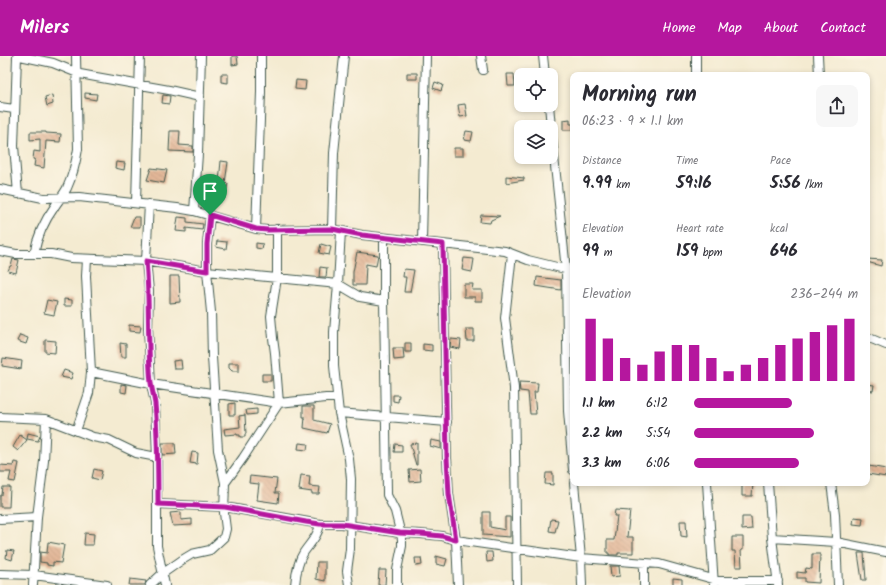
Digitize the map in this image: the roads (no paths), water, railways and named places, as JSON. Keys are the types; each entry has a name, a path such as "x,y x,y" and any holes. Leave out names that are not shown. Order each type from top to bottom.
{"street":[{"path":"17,56 14,109 14,146 18,194"},
{"path":"20,56 53,63 77,72 111,81 200,97"},
{"path":"34,254 40,234 51,212 71,179 78,149 76,56"},
{"path":"136,203 140,56"},
{"path":"194,210 198,154 201,56"},
{"path":"256,229 261,92 260,56"},
{"path":"332,229 334,153 344,56"},
{"path":"422,242 426,56"},
{"path":"481,56 483,70"},
{"path":"543,56 544,68"},
{"path":"696,56 696,72"},
{"path":"818,56 819,72"},
{"path":"0,107 14,109"},
{"path":"556,164 570,271 568,410 570,434"},
{"path":"0,189 18,194 43,198 79,197 194,210 256,229 332,229 384,238 505,252 528,260 570,271"},
{"path":"149,204 146,261 149,291 148,328 151,384 155,403 158,504 157,546 165,585"},
{"path":"150,585 162,574 192,554 210,550 221,542 224,538 226,529 224,513 225,484 218,450 207,271 207,244 210,215"},
{"path":"225,484 278,403 276,353 271,316 277,278 277,229"},
{"path":"341,231 334,332 334,366 339,413 349,459 351,479 351,526 347,571 349,585"},
{"path":"384,238 387,495 396,511 402,546 397,570 397,585"},
{"path":"443,244 444,364 449,494 456,540 458,585"},
{"path":"0,251 16,254 51,254 71,258 146,261 207,271 338,284 360,298 384,301"},
{"path":"512,254 505,318 514,388 517,585"},
{"path":"76,430 89,393 91,372 86,276 87,259"},
{"path":"870,338 886,345"},
{"path":"91,372 151,384 215,392 278,403 337,398"},
{"path":"339,413 447,422"},
{"path":"0,417 46,419 93,436 109,440 136,453 157,457"},
{"path":"33,585 37,517 44,461 46,419"},
{"path":"574,486 582,585"},
{"path":"707,486 714,582"},
{"path":"158,504 225,507 320,524 342,524 400,533 442,536 456,540 581,558 659,564 714,582 778,583 772,538 768,486"},
{"path":"832,486 838,585"},
{"path":"0,519 37,517"},
{"path":"295,585 297,567 304,552 316,536 320,524"},
{"path":"772,538 836,542 886,552"},
{"path":"644,563 644,585"},
{"path":"0,574 34,575 107,585"}]}
